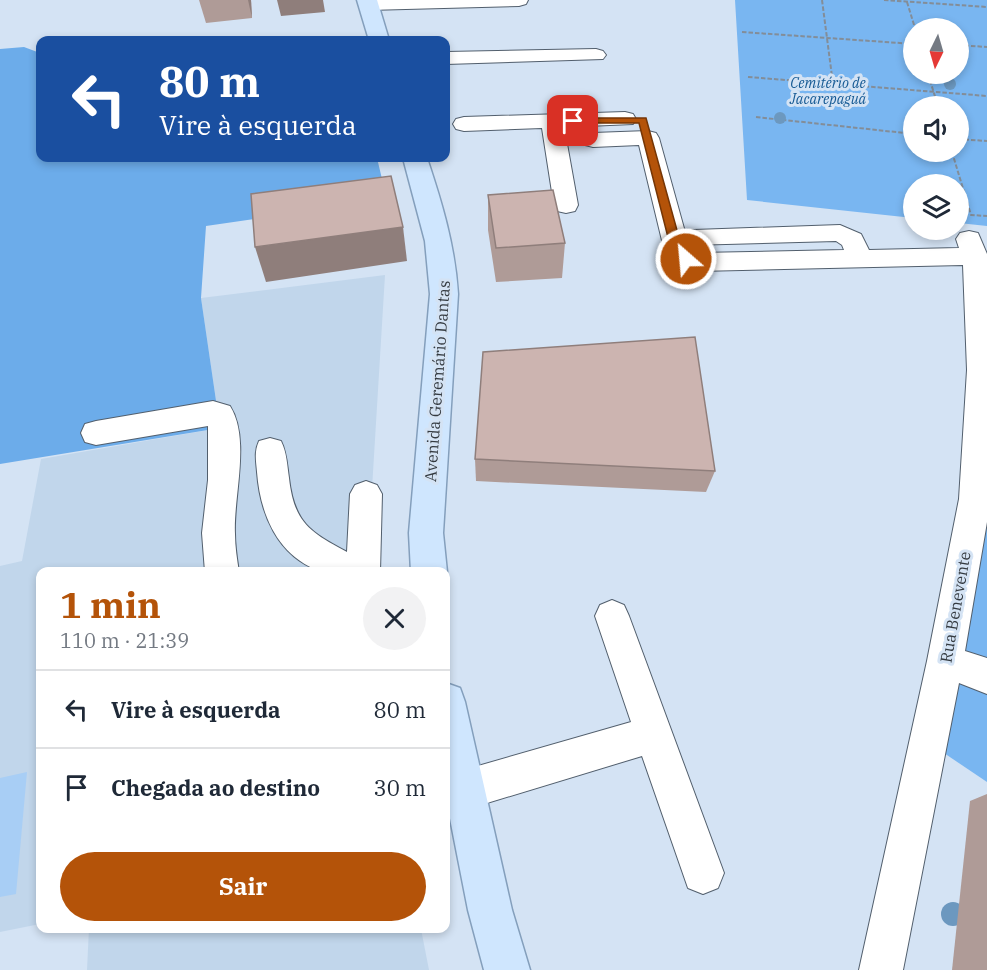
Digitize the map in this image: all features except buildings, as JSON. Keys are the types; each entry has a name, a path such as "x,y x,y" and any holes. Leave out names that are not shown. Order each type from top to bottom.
{"main road":[{"path":"367,2 378,36"},
{"name":"Avenida Geremário Dantas","path":"416,162 438,230 443,259 444,294 426,533 429,567"},
{"path":"450,722 490,910 507,970"}],"street":[{"path":"367,2 519,0"},
{"path":"450,58 596,55"},
{"path":"464,124 643,120 678,253 686,259 698,262 860,257 977,237"},
{"path":"552,122 566,205"},
{"path":"593,140 648,138"},
{"path":"694,238 840,233 852,240 860,257"},
{"name":"Rua Benevente","path":"881,970 945,661 975,500 981,370 977,237"},
{"path":"96,433 213,412 220,414 223,419 224,480 218,533 221,567"},
{"path":"270,450 277,501 283,520 302,542 344,567"},
{"path":"363,567 366,494"},
{"path":"612,616 703,873"},
{"path":"945,661 987,676"},
{"path":"464,790 654,735"}],"path":[{"path":"822,0 834,84"},
{"path":"884,0 987,7"},
{"path":"907,2 912,18"},
{"path":"742,32 903,44"},
{"path":"969,46 987,47"},
{"path":"748,77 987,96"},
{"path":"931,84 935,96"},
{"path":"756,117 903,133"},
{"path":"969,140 987,141"},
{"path":"955,162 977,237"}],"shaded area":[{"path":"24,47 36,52 36,162 378,162 387,200 206,226 201,298 220,428 0,464 0,49"},
{"path":"385,275 367,567 36,567 36,925 0,932 0,566 22,561 41,459 220,428 201,298"},
{"path":"27,772 16,894 0,897 0,778"},
{"path":"89,933 422,933 429,970 87,970"}],"green space":[{"name":"Cemitério de Jacarepaguá","path":"735,0 987,0 987,226 969,224 969,174 903,174 903,217 747,200"},
{"path":"987,522 987,782 935,747"}],"route":[{"path":"573,121 643,120 678,253 686,259"}]}
